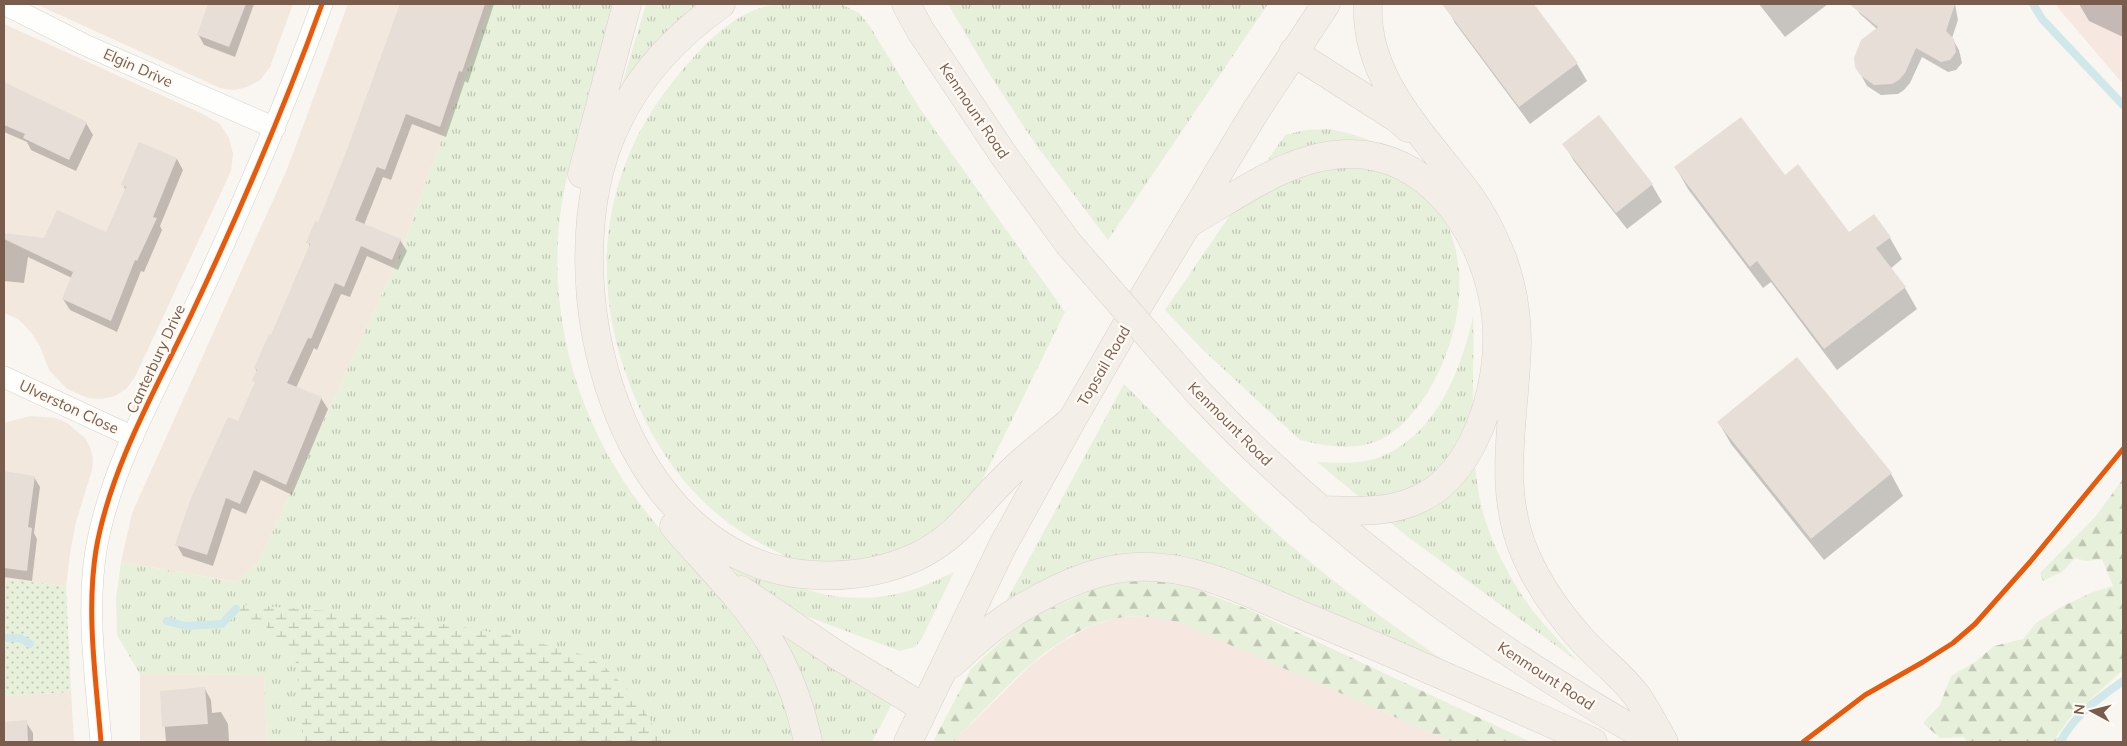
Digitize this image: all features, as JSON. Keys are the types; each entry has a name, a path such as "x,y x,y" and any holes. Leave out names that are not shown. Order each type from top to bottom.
{"main road":[{"path":"627,4 594,121 578,191 573,238 574,306 588,368 600,404 618,446 648,493 770,642 795,696 808,742"},
{"path":"721,4 685,32 667,49 634,92 606,148 598,180 591,223 589,265 591,305 597,344 609,385 624,423 639,453 655,480 676,507 712,540 754,564 800,574 830,576 865,573 907,560 943,542 964,525 1006,476 1072,420"},
{"path":"893,4 920,30"},
{"name":"Kenmount Road","path":"906,4 920,30 1005,157 1068,243 1196,392 1320,510 1408,580 1464,621 1601,712 1655,742"},
{"name":"Topsail Road","path":"908,742 1004,545 1072,420 1293,52 1326,4"},
{"path":"1368,4 1369,33 1379,69 1386,84 1430,147 1469,195 1485,220 1501,255 1509,282 1517,339 1508,475 1514,522 1525,555 1542,587 1563,617 1583,641 1637,696 1664,742"},
{"path":"1293,52 1398,119 1430,147"},
{"path":"1188,224 1289,168 1326,156 1347,154 1370,156 1391,162 1410,170 1428,182 1442,195 1455,212 1476,246 1493,297 1496,321 1496,361 1488,402 1477,434 1468,451 1447,480 1420,499 1384,509 1320,510"},
{"path":"942,672 991,628 1036,600 1060,588 1110,570 1135,567 1162,568 1203,577 1284,608 1593,742"},
{"path":"710,568 790,625 924,708"}],"street":[{"name":"Elgin Drive","path":"4,4 85,45 275,128"},
{"name":"Canterbury Drive","path":"101,742 92,622 92,582 96,548 105,514 133,437 242,207 275,128 322,4"},
{"name":"Ulverston Close","path":"4,377 133,437"}],"shaded area":[{"path":"36,4 293,4 270,67 260,80 247,87 234,90 220,88"},
{"path":"348,4 491,4 399,257 258,563 237,582 121,562 132,513 288,167"},
{"path":"2056,4 2123,4 2123,84 2059,9"},
{"path":"4,24 205,115 220,124 229,138 233,154 231,171 135,377 126,389 115,396 102,399 88,398 67,389 49,370 40,346 30,331 18,319 4,313"},
{"path":"30,416 56,418 67,423 85,438 93,458 92,470 76,522 66,586 4,579 4,423"},
{"path":"1146,616 1178,621 1452,742 953,742 1032,664 1060,643 1089,627 1118,617"},
{"path":"140,674 264,675 267,742 140,742"},
{"path":"71,692 74,742 4,742 4,696"}],"green space":[{"path":"491,4 616,4 576,140 561,210 558,238 558,275 561,312 567,348 590,418 624,482 646,512 749,634 770,673 797,742 267,742 264,675 140,674 117,635 116,598 121,562 236,582 258,563 399,257"},
{"path":"646,4 703,4 621,88"},
{"path":"776,4 841,4 859,13 869,25 920,109 1065,312 947,552 911,567 799,563 756,541 731,525 690,487 659,446 643,416 620,357 611,314 607,272 609,230 617,189 632,149 653,110 680,73 700,51 734,21 761,8"},
{"path":"948,4 1268,4 1108,240 1034,142 987,70"},
{"path":"1330,129 1373,142 1396,156 1441,212 1451,234 1457,256 1459,279 1459,302 1455,325 1440,369 1429,390 1417,408 1394,431 1375,442 1348,447 1300,440 1203,350 1165,310 1285,135 1306,130"},
{"path":"1473,317 1474,454 1483,513 1497,550 1523,597 1542,622 1577,661 1408,537 1317,462 1351,463 1377,458 1404,444 1419,431 1433,414 1454,377 1462,357"},
{"path":"1124,384 1233,493 1299,553 1387,621 1510,703 1186,559 1002,609"},
{"path":"2123,479 2123,670 2070,718 2056,737 2071,742 1967,742 1964,737 1940,738 1923,723 1940,705 1951,676 1975,662 1994,646 2023,639 2036,623 2061,607 2093,592 2113,586 2102,559 2086,561 2075,558 2062,572 2043,581 2040,573 2096,516"},
{"path":"699,527 791,583 804,589 833,596 864,598 894,595 931,583 954,572 921,640 915,647 900,651 787,609 748,587 719,565"},
{"path":"4,579 66,586 71,692 4,696"},
{"path":"1154,580 1185,585 1250,610 1531,742 1452,742 1178,622 1133,616 1093,625 1070,636 1027,668 953,742 933,742 971,669 1008,635 1036,615 1094,589 1122,582"},
{"path":"237,604 401,617 509,635 584,655 606,668 638,700 663,742 304,742 295,655 264,625 236,613"},
{"path":"760,613 785,626 890,669 894,673 898,678 896,692 872,742 820,742"}],"building":[{"path":"208,4 246,4 229,47 197,35"},
{"path":"400,4 485,4 462,72 459,71 440,127 406,114 385,170 377,167 355,220 401,239 392,260 361,246 344,287 335,283 311,339 308,338 287,383 322,397 286,485 254,470 240,504 226,498 207,555 175,545 191,498 228,417 238,421 255,382 252,380 257,370 254,368 269,334 271,335 310,244 306,243 315,221 318,222 345,155"},
{"path":"1442,4 1534,4 1578,63 1519,107"},
{"path":"1849,4 1955,4 1946,31 1954,39 1956,52 1950,60 1941,62 1916,48 1905,73 1899,80 1892,84 1874,85 1860,75 1855,67 1854,58 1861,40 1878,27"},
{"path":"4,82 87,122 69,160 23,138 25,134 4,125"},
{"path":"1599,115 1653,184 1616,213 1562,144"},
{"path":"1741,117 1785,175 1798,164 1849,232 1874,214 1891,237 1876,248 1906,287 1824,349 1757,261 1750,267 1674,167"},
{"path":"139,142 177,158 153,217 157,218 137,261 135,260 111,321 62,299 73,272 4,239 4,233 44,238 57,210 106,232 126,187 121,185"},
{"path":"1797,357 1892,473 1811,539 1717,422"},
{"path":"4,471 35,476 28,527 32,528 27,571 4,568"},
{"path":"205,687 208,724 162,727 160,691"},
{"path":"27,720 28,742 4,742 4,722"}],"waterway":[{"path":"2033,4 2042,19 2123,105"},
{"path":"167,621 185,626 222,624 236,609"},
{"path":"4,638 20,638 30,644"},
{"path":"2060,742 2081,714 2123,681"}],"cycle path":[{"path":"101,742 93,646 92,598 96,550 103,519 123,458 210,275 244,198 277,121 322,4"},
{"path":"1803,742 1865,695 1953,643 1975,624 2030,562 2123,449"}]}
